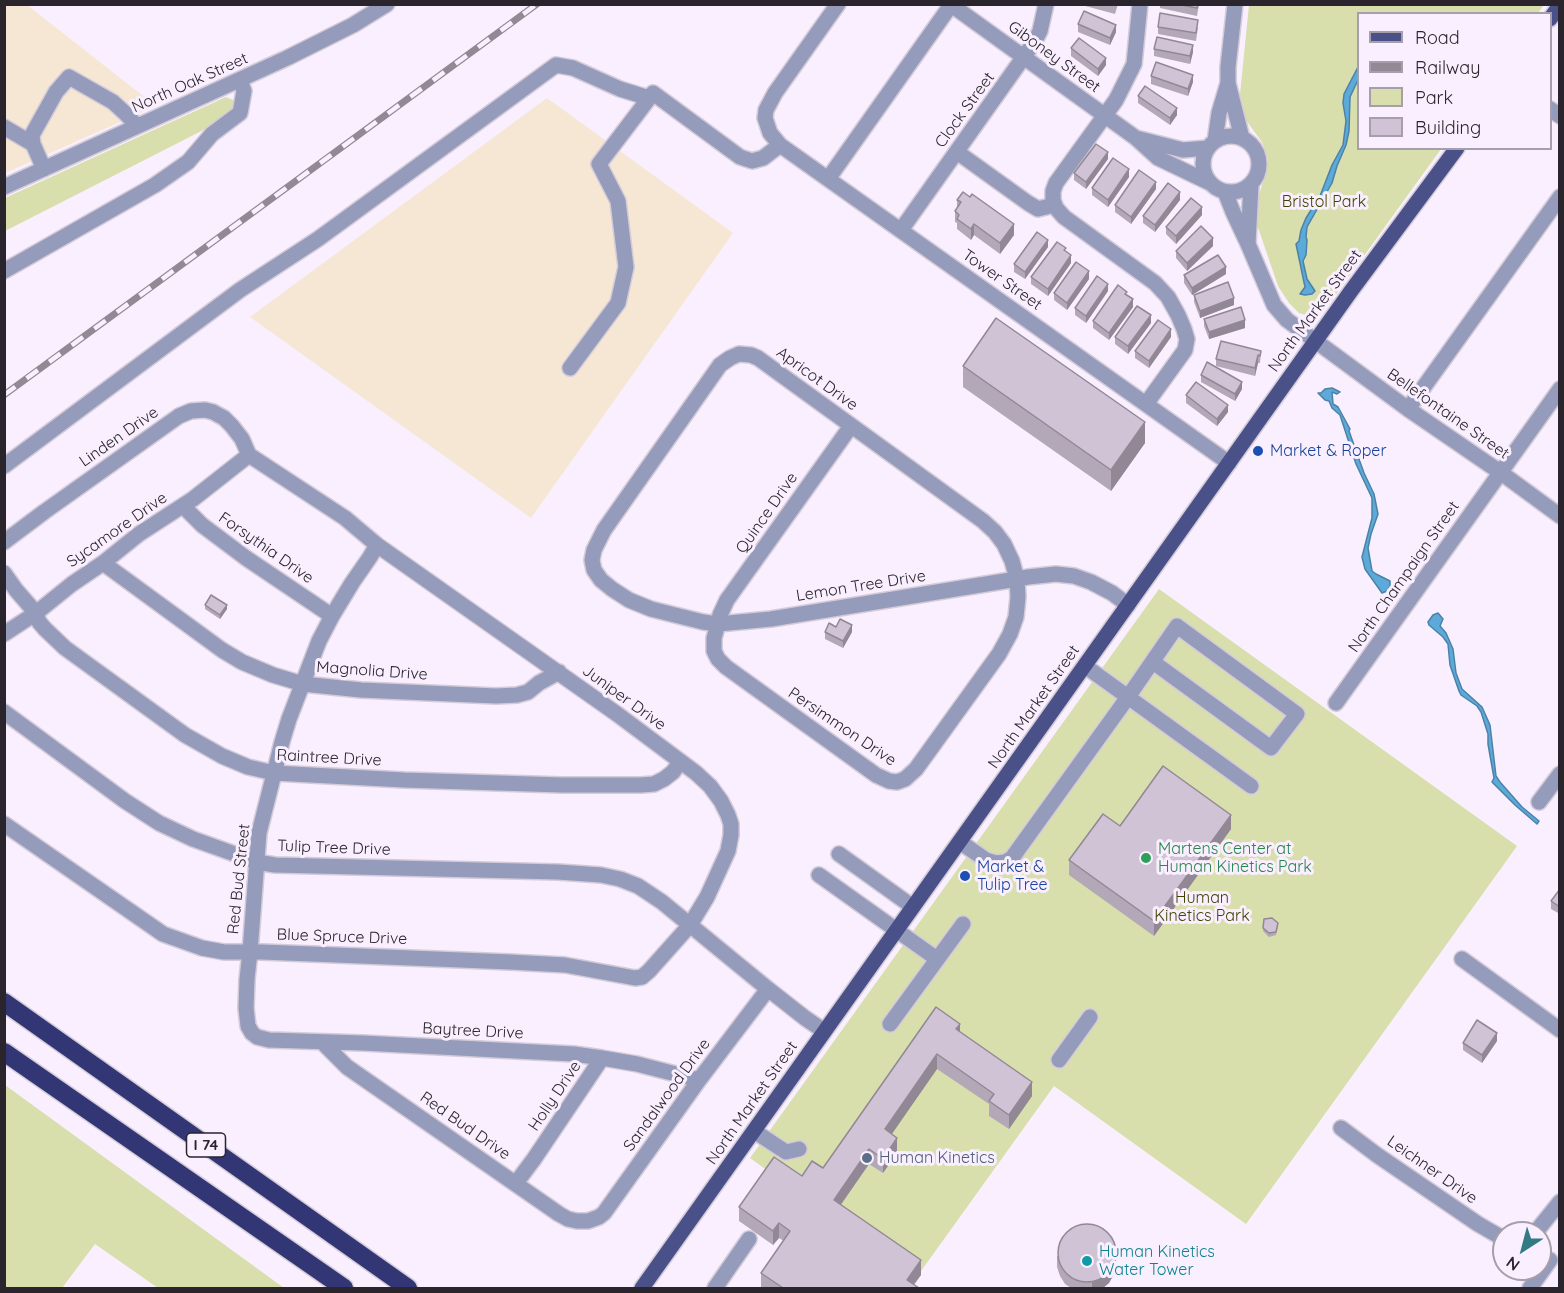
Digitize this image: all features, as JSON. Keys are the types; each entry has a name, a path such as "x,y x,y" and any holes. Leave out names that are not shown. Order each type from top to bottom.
{"highway":[{"name":"I 74","path":"4,1002 408,1288"},
{"name":"I 74","path":"4,1052 344,1288"}],"main road":[{"name":"North Market Street","path":"642,1288 1351,291 1456,150"}],"street":[{"name":"North Oak Street","path":"4,187 327,39 387,4"},
{"name":"Tower Street","path":"838,4 775,93 766,110 765,118 770,133 780,145 1229,463"},
{"name":"Clock Street","path":"900,231 1024,58 1040,31 1046,4"},
{"path":"1140,4 1134,64 1122,90 1056,183 1053,191 1054,205 1064,217 1155,283 1178,315 1187,339 1185,350 1146,404"},
{"path":"1235,4 1228,83 1242,138"},
{"path":"828,179 950,5"},
{"name":"Giboney Street","path":"950,5 1136,138 1158,158 1210,183"},
{"path":"4,466 240,290 318,239 556,65 573,68 620,89 649,98"},
{"path":"44,169 33,144 32,135 56,92 69,77 113,102 137,126"},
{"path":"4,271 155,184 188,162 212,134 240,113 244,91 240,80"},
{"path":"1212,144 1224,137 1233,136 1251,143 1260,160 1260,169 1251,185 1234,193 1225,192 1217,189 1205,175 1204,156 1212,144 1228,83"},
{"path":"570,368 618,303 626,267 618,201 599,164 653,93 740,157 752,161 763,158 780,145"},
{"path":"4,127 33,144"},
{"name":"Giboney Street","path":"1136,138 1183,150 1212,144"},
{"path":"957,152 1038,209 1054,205"},
{"path":"1248,244 1251,185"},
{"name":"Bellefontaine Street","path":"1225,192 1274,305 1287,320 1560,516"},
{"path":"1408,409 1560,197"},
{"name":"Apricot Drive","path":"601,580 594,570 592,560 594,549 604,530 720,365 739,354 758,358 989,526 1004,544 1017,579"},
{"name":"North Champaign Street","path":"1336,703 1560,388"},
{"name":"Linden Drive","path":"4,542 170,423 191,411 205,410 224,418 242,439 249,455"},
{"name":"Quince Drive","path":"718,624 727,600 851,426"},
{"name":"Sycamore Drive","path":"4,634 36,613 139,534 183,506 249,455"},
{"name":"Juniper Drive","path":"249,455 345,518 377,545 559,672 696,772 710,786 722,801 731,824 731,835 728,851 690,925"},
{"name":"Forsythia Drive","path":"183,506 202,525 332,616"},
{"name":"Red Bud Street","path":"248,1026 246,988 259,833 274,773 289,719 319,641 332,616 377,545"},
{"name":"Magnolia Drive","path":"103,563 222,650 242,662 303,684 361,690 496,696 528,692 559,672"},
{"name":"Raintree Drive","path":"4,573 36,613 39,622 65,648 185,735 222,756 248,767 274,773 404,780 550,785 641,785 654,784 664,779 680,762"},
{"name":"Lemon Tree Drive","path":"601,580 621,595 651,609 718,624 771,620 1056,574 1074,576 1091,582 1128,605"},
{"name":"Persimmon Drive","path":"718,624 714,638 714,651 726,667 876,775 897,782 905,779 916,769 999,654 1016,617 1017,579"},
{"path":"960,842 986,860 996,863 1012,858 1177,626 1297,714 1271,748 1153,662"},
{"path":"1085,666 1251,786"},
{"name":"Tulip Tree Drive","path":"4,712 125,801 159,823 193,839 257,862 601,875 638,886 690,925"},
{"path":"1539,802 1560,774"},
{"name":"Blue Spruce Drive","path":"4,824 163,934 202,948 224,952 565,965 635,978 649,972 690,925"},
{"path":"839,854 913,907"},
{"path":"819,874 937,959"},
{"path":"890,1024 963,924"},
{"path":"690,925 768,989 824,1031"},
{"path":"1462,959 1560,1030"},
{"name":"Sandalwood Drive","path":"594,1219 604,1213 699,1080 768,989"},
{"path":"1059,1060 1089,1017"},
{"name":"Baytree Drive","path":"248,1026 252,1033 269,1040 574,1054 637,1064 699,1080"},
{"name":"Red Bud Drive","path":"323,1043 347,1067 568,1219 577,1221 594,1219"},
{"name":"Holly Drive","path":"516,1183 602,1058"},
{"name":"Leichner Drive","path":"1341,1128 1377,1155 1492,1232"},
{"path":"754,1131 786,1152 799,1149"},
{"path":"1545,1221 1560,1202"},
{"path":"718,1287 749,1239"}],"shaded area":[{"path":"5,5 27,5 156,106 5,173"},
{"path":"547,98 733,233 531,518 250,317"}],"green space":[{"name":"Bristol Park","path":"1249,5 1544,5 1539,12 1357,12 1357,150 1440,150 1327,307 1317,316 1299,313 1278,286 1253,213 1266,173 1268,159 1262,142 1245,119 1240,94"},
{"path":"226,97 233,100 233,107 227,114 227,118 5,231 5,198"},
{"name":"Human Kinetics Park","path":"1159,589 1517,846 1246,1224 1054,1086 916,1278 750,1158"},
{"path":"5,1085 284,1288 158,1288 95,1244 62,1288 5,1288"}],"water":[{"path":"1357,69 1357,82 1350,97 1349,131 1346,145 1332,183 1307,227 1306,255 1303,261 1307,279 1315,291 1312,294 1300,294 1305,287 1296,244 1306,218 1320,196 1332,165 1343,145 1346,121 1344,94"},
{"path":"1332,388 1340,392 1337,394 1332,392 1333,404 1338,407 1350,429 1364,473 1374,494 1378,514 1368,548 1372,571 1390,581 1387,591 1382,593 1365,569 1362,557 1372,518 1372,498 1356,464 1340,415 1332,408 1329,401 1318,393"},
{"path":"1438,613 1443,619 1440,626 1453,649 1456,673 1462,689 1482,707 1490,725 1496,776 1522,807 1539,821 1537,824 1492,782 1494,778 1488,734 1481,712 1477,706 1461,695 1450,665 1448,644 1428,622 1433,615"}],"building":[{"path":"1177,4 1198,4 1197,8"},
{"path":"1084,11 1116,25 1110,38 1078,24"},
{"path":"1160,13 1198,20 1196,33 1158,27"},
{"path":"1157,37 1193,45 1190,56 1154,49"},
{"path":"1079,38 1106,58 1098,69 1071,48"},
{"path":"1156,62 1193,75 1188,89 1151,76"},
{"path":"1145,86 1177,108 1170,118 1138,96"},
{"path":"1096,144 1108,152 1086,182 1074,173"},
{"path":"1113,158 1129,169 1108,200 1092,188"},
{"path":"1139,170 1156,182 1131,217 1115,205"},
{"path":"1168,183 1180,192 1155,225 1143,216"},
{"path":"963,192 970,197 972,194 1014,224 1000,243 974,224 971,229 957,219 959,215 955,211 961,202 957,200"},
{"path":"1191,198 1202,207 1176,236 1166,227"},
{"path":"1201,226 1213,238 1187,263 1176,251"},
{"path":"1037,232 1048,240 1025,272 1014,264"},
{"path":"1057,242 1071,255 1048,289 1031,277"},
{"path":"1218,255 1226,267 1192,288 1184,275"},
{"path":"1076,262 1089,271 1067,303 1054,293"},
{"path":"1097,276 1108,284 1086,316 1075,308"},
{"path":"1228,282 1234,298 1200,311 1194,295"},
{"path":"1118,285 1127,292 1125,294 1133,299 1109,333 1093,321"},
{"path":"1137,306 1151,315 1128,346 1115,337"},
{"path":"1241,307 1245,320 1209,332 1204,319"},
{"path":"996,318 1145,422 1111,470 963,366"},
{"path":"1158,320 1171,329 1149,361 1135,351"},
{"path":"1221,341 1261,351 1255,368 1216,359"},
{"path":"1207,362 1242,382 1235,394 1201,375"},
{"path":"1196,382 1228,405 1217,419 1186,395"},
{"path":"211,595 227,605 220,615 205,605"},
{"path":"840,619 852,625 843,641 825,632 829,623 836,627"},
{"name":"Martens Center at Human Kinetics Park","path":"1163,766 1231,815 1154,921 1069,860 1103,814 1120,826"},
{"path":"1560,889 1560,907 1551,901"},
{"path":"1272,918 1278,923 1276,932 1269,933 1263,928 1264,919"},
{"name":"Human Kinetics","path":"936,1007 960,1024 956,1029 1032,1082 1009,1115 989,1101 994,1094 937,1054 885,1129 897,1138 883,1159 869,1149 834,1200 921,1260 907,1280 919,1288 783,1288 761,1273 790,1231 779,1223 773,1231 739,1207 774,1157 802,1176 812,1161 823,1168"},
{"path":"1477,1020 1497,1033 1482,1055 1463,1043"},
{"name":"Human Kinetics Water Tower","path":"1081,1224 1093,1224 1108,1232 1116,1247 1116,1259 1108,1274 1093,1282 1081,1282 1066,1274 1058,1259 1058,1247 1066,1232"}],"railway":[{"path":"4,395 537,4"}],"place":[{"name":"Market & Roper","path":"1258,451"},
{"name":"Martens Center at Human Kinetics Park","path":"1146,858"},
{"name":"Market & Tulip Tree","path":"965,876"},
{"name":"Human Kinetics","path":"867,1158"},
{"name":"Human Kinetics Water Tower","path":"1087,1261"}]}
